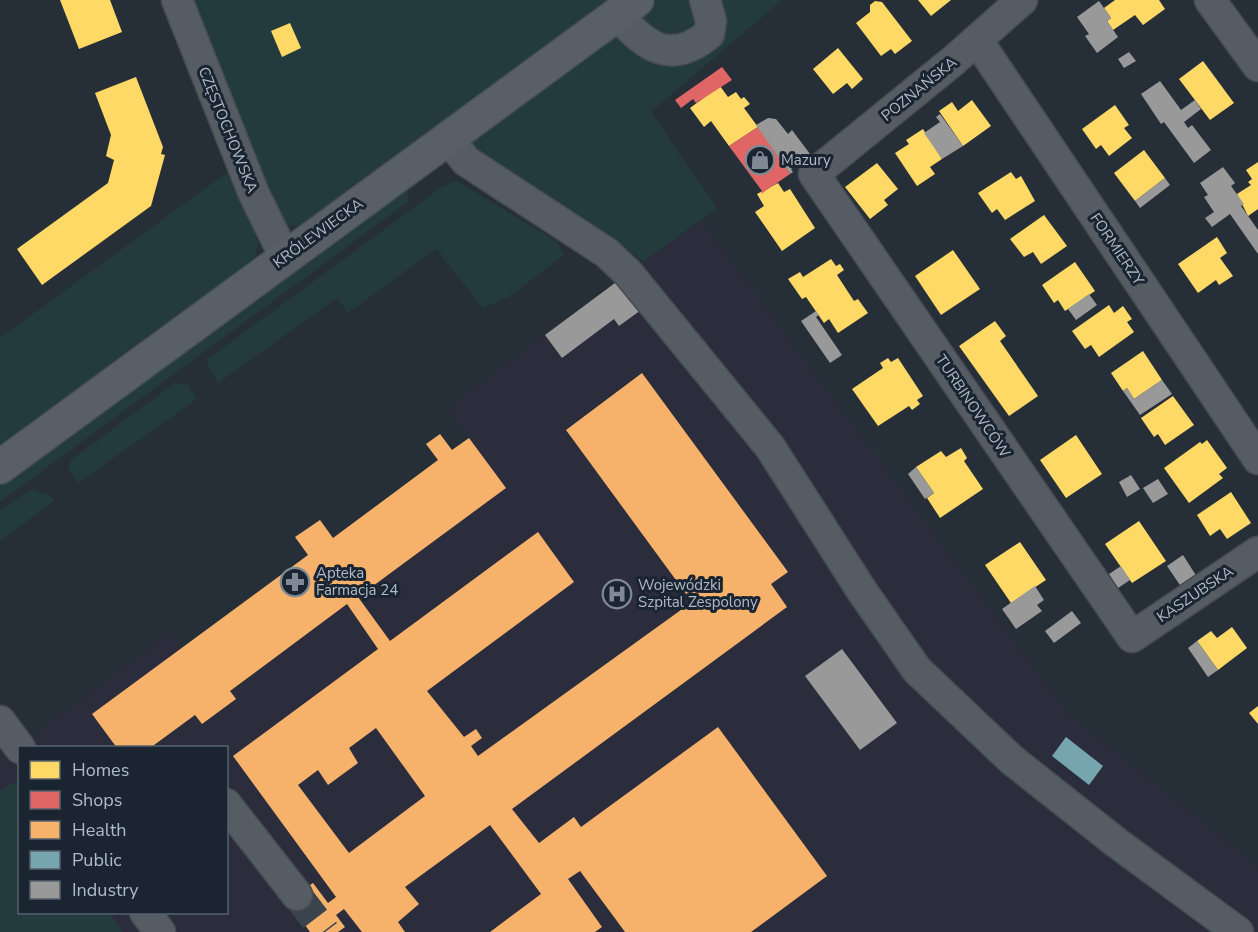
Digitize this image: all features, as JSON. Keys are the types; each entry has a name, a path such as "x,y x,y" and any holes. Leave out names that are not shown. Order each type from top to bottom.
{"main road":[{"name":"KRÓLEWIECKA","path":"0,467 627,7"}],"street":[{"name":"CZĘSTOCHOWSKA","path":"177,0 254,194 285,257"},
{"path":"627,7 653,47 675,52 689,47 709,34 711,21 705,0"},
{"name":"POZNAŃSKA","path":"814,174 977,40 1022,0"},
{"path":"1210,0 1258,66"},
{"name":"FORMIERZY","path":"977,40 1258,459"},
{"path":"448,138 466,161 607,253 628,273 770,447 862,591 917,670 947,701 1038,780 1238,932"},
{"name":"TURBINOWCÓW","path":"814,174 1132,637"},
{"name":"KASZUBSKA","path":"1132,637 1258,552"},
{"path":"0,721 19,746"},
{"path":"236,814 297,895"},
{"path":"146,914 160,932"}],"shaded area":[{"name":"Wojewódzki Szpital Zespolony","path":"700,219 1068,713 1258,866 1258,932 0,932 0,754 3,757 171,632 183,647 468,438 447,408"}],"green space":[{"path":"189,0 614,0 305,225 290,226 279,219"},
{"path":"659,0 782,0 651,112 717,208 643,262 615,239 473,149 472,141"},
{"path":"232,169 253,216 256,229 258,241 251,264 0,451 0,338"},
{"path":"457,181 557,242 564,255 510,296 483,308 436,249 348,313 337,298 218,383 207,366 208,359 442,187"},
{"path":"406,186 409,201 0,502 0,484"},
{"path":"175,383 188,385 197,399 78,483 68,469 71,460"},
{"path":"30,490 48,494 54,501 0,541 0,511"},
{"path":"18,781 18,914 111,914 123,932 0,932 0,791"}],"building: Homes":[{"path":"60,0 110,0 122,32 79,49"},
{"path":"918,0 951,0 931,16"},
{"path":"1115,0 1159,0 1165,9 1143,25 1135,15 1113,30 1107,21 1111,18 1104,8"},
{"path":"875,1 882,2 912,41 895,54 891,49 881,56 856,23 870,12 870,5"},
{"path":"290,23 301,48 282,57 271,31"},
{"path":"838,48 863,79 852,89 847,83 833,94 813,69"},
{"path":"1203,61 1234,103 1210,120 1179,79"},
{"path":"136,77 163,147 161,154 165,155 151,206 42,285 17,249 108,183 114,160 106,156 111,135 95,93"},
{"path":"720,86 728,97 736,92 741,99 744,97 750,104 744,108 758,127 729,146 711,121 704,127 690,108"},
{"path":"972,100 991,126 963,146 939,111 952,102 958,111"},
{"path":"1115,105 1129,125 1124,128 1132,138 1109,156 1101,145 1096,149 1082,129"},
{"path":"923,129 942,159 930,167 935,174 917,186 895,153 909,144 906,140"},
{"path":"1144,150 1165,178 1135,201 1114,173"},
{"path":"1258,162 1258,209 1248,216 1237,194 1251,185 1248,182 1252,179 1246,170"},
{"path":"877,163 898,189 884,200 888,205 870,219 845,187"},
{"path":"1011,172 1016,179 1021,176 1035,201 1005,220 997,209 992,213 978,193"},
{"path":"778,183 784,192 790,189 815,228 782,251 755,212 764,206 757,194"},
{"path":"1044,215 1067,246 1041,264 1033,252 1024,257 1010,239"},
{"path":"1217,237 1227,253 1220,258 1233,276 1219,285 1216,280 1198,293 1178,264"},
{"path":"953,250 980,289 941,315 915,276"},
{"path":"831,259 836,266 840,264 844,270 837,275 854,301 858,299 868,313 838,333 829,319 824,323 806,297 802,299 788,279 800,272 803,277"},
{"path":"1075,262 1095,291 1065,311 1058,300 1054,303 1042,285"},
{"path":"1109,305 1114,313 1123,306 1132,319 1127,322 1134,332 1099,357 1091,345 1085,349 1072,331"},
{"path":"995,321 1006,336 1000,341 1038,396 1009,416 959,346"},
{"path":"1143,351 1162,380 1134,399 1127,388 1123,391 1111,373"},
{"path":"888,358 891,362 898,358 923,396 917,400 920,404 912,410 909,406 878,426 852,389 883,368 880,363"},
{"path":"1173,396 1194,425 1165,445 1158,434 1154,437 1141,418"},
{"path":"1076,435 1102,474 1066,498 1040,460"},
{"path":"1207,440 1227,468 1219,474 1223,478 1189,503 1164,468 1200,442 1202,444"},
{"path":"961,448 967,458 964,461 983,489 940,518 927,498 934,493 916,467 941,451 946,457"},
{"path":"1231,492 1251,523 1227,539 1220,529 1210,536 1197,515"},
{"path":"1139,521 1166,561 1132,583 1105,544"},
{"path":"1020,542 1046,580 1011,603 985,565"},
{"path":"1232,627 1247,648 1218,670 1197,641 1211,631 1217,638"},
{"path":"1258,706 1258,724 1249,713"}],"building: Shops":[{"path":"722,67 732,80 696,103 693,99 681,108 675,100"},
{"name":"Mazury","path":"758,127 790,174 761,194 762,191 729,146"}],"building: Health":[{"path":"642,373 788,572 771,584 787,607 512,809 539,843 574,817 581,827 718,727 827,876 751,932 625,932 580,871 568,879 602,927 595,932 490,932 541,894 490,825 405,887 419,904 398,922 405,932 362,932 344,909 336,915 345,927 338,932 310,932 288,901 313,883 328,903 336,897 233,756 378,649 347,604 230,691 236,699 202,724 195,715 153,746 116,746 92,714 308,555 295,537 320,520 333,538 438,460 426,444 440,434 452,450 469,438 506,488 358,597 390,641 538,532 574,582 427,691 464,737 476,729 482,738 471,746 478,756 692,602 566,430","holes":["376,728 425,796 349,853 298,785 318,770 328,785 358,763 349,748"]}],"building: Public":[{"path":"1066,737 1103,766 1089,785 1052,756"}],"building: Industry":[{"path":"1099,1 1111,18 1107,21 1118,37 1097,53 1085,36 1089,34 1077,17"},
{"path":"1129,52 1136,61 1124,68 1118,59"},
{"path":"1160,81 1181,110 1195,100 1201,109 1184,122 1188,128 1192,125 1211,150 1194,163 1164,122 1161,124 1141,94"},
{"path":"940,114 963,146 942,159 924,133 940,122 936,117"},
{"path":"768,118 776,119 788,134 792,130 810,154 791,169 793,172 790,174 756,125"},
{"path":"1223,167 1235,183 1231,186 1244,204 1241,206 1258,230 1258,254 1230,214 1212,227 1205,218 1214,212 1204,197 1208,195 1200,183"},
{"path":"1165,178 1170,185 1140,208 1135,201"},
{"path":"619,280 641,310 619,326 614,319 562,358 545,335"},
{"path":"1089,294 1097,305 1076,320 1068,309"},
{"path":"816,311 819,315 816,317 842,355 830,363 801,321"},
{"path":"1162,380 1172,394 1140,415 1123,391 1127,388 1134,399"},
{"path":"916,467 934,493 925,499 908,474"},
{"path":"1131,475 1140,489 1127,497 1119,482"},
{"path":"1158,479 1168,494 1153,503 1143,488"},
{"path":"1183,555 1197,577 1182,588 1167,566"},
{"path":"1121,566 1130,580 1118,588 1109,574"},
{"path":"1035,586 1044,600 1037,605 1042,611 1016,629 1002,609"},
{"path":"1072,611 1081,623 1054,643 1045,631"},
{"path":"1197,641 1218,670 1208,677 1188,648"},
{"path":"842,649 897,723 860,750 805,676"}],"tunnel":[{"path":"297,895 325,932"}],"place":[{"name":"Mazury","path":"760,160"},
{"name":"Apteka Farmacja 24","path":"295,582"},
{"name":"Wojewódzki Szpital Zespolony","path":"617,594"}]}
